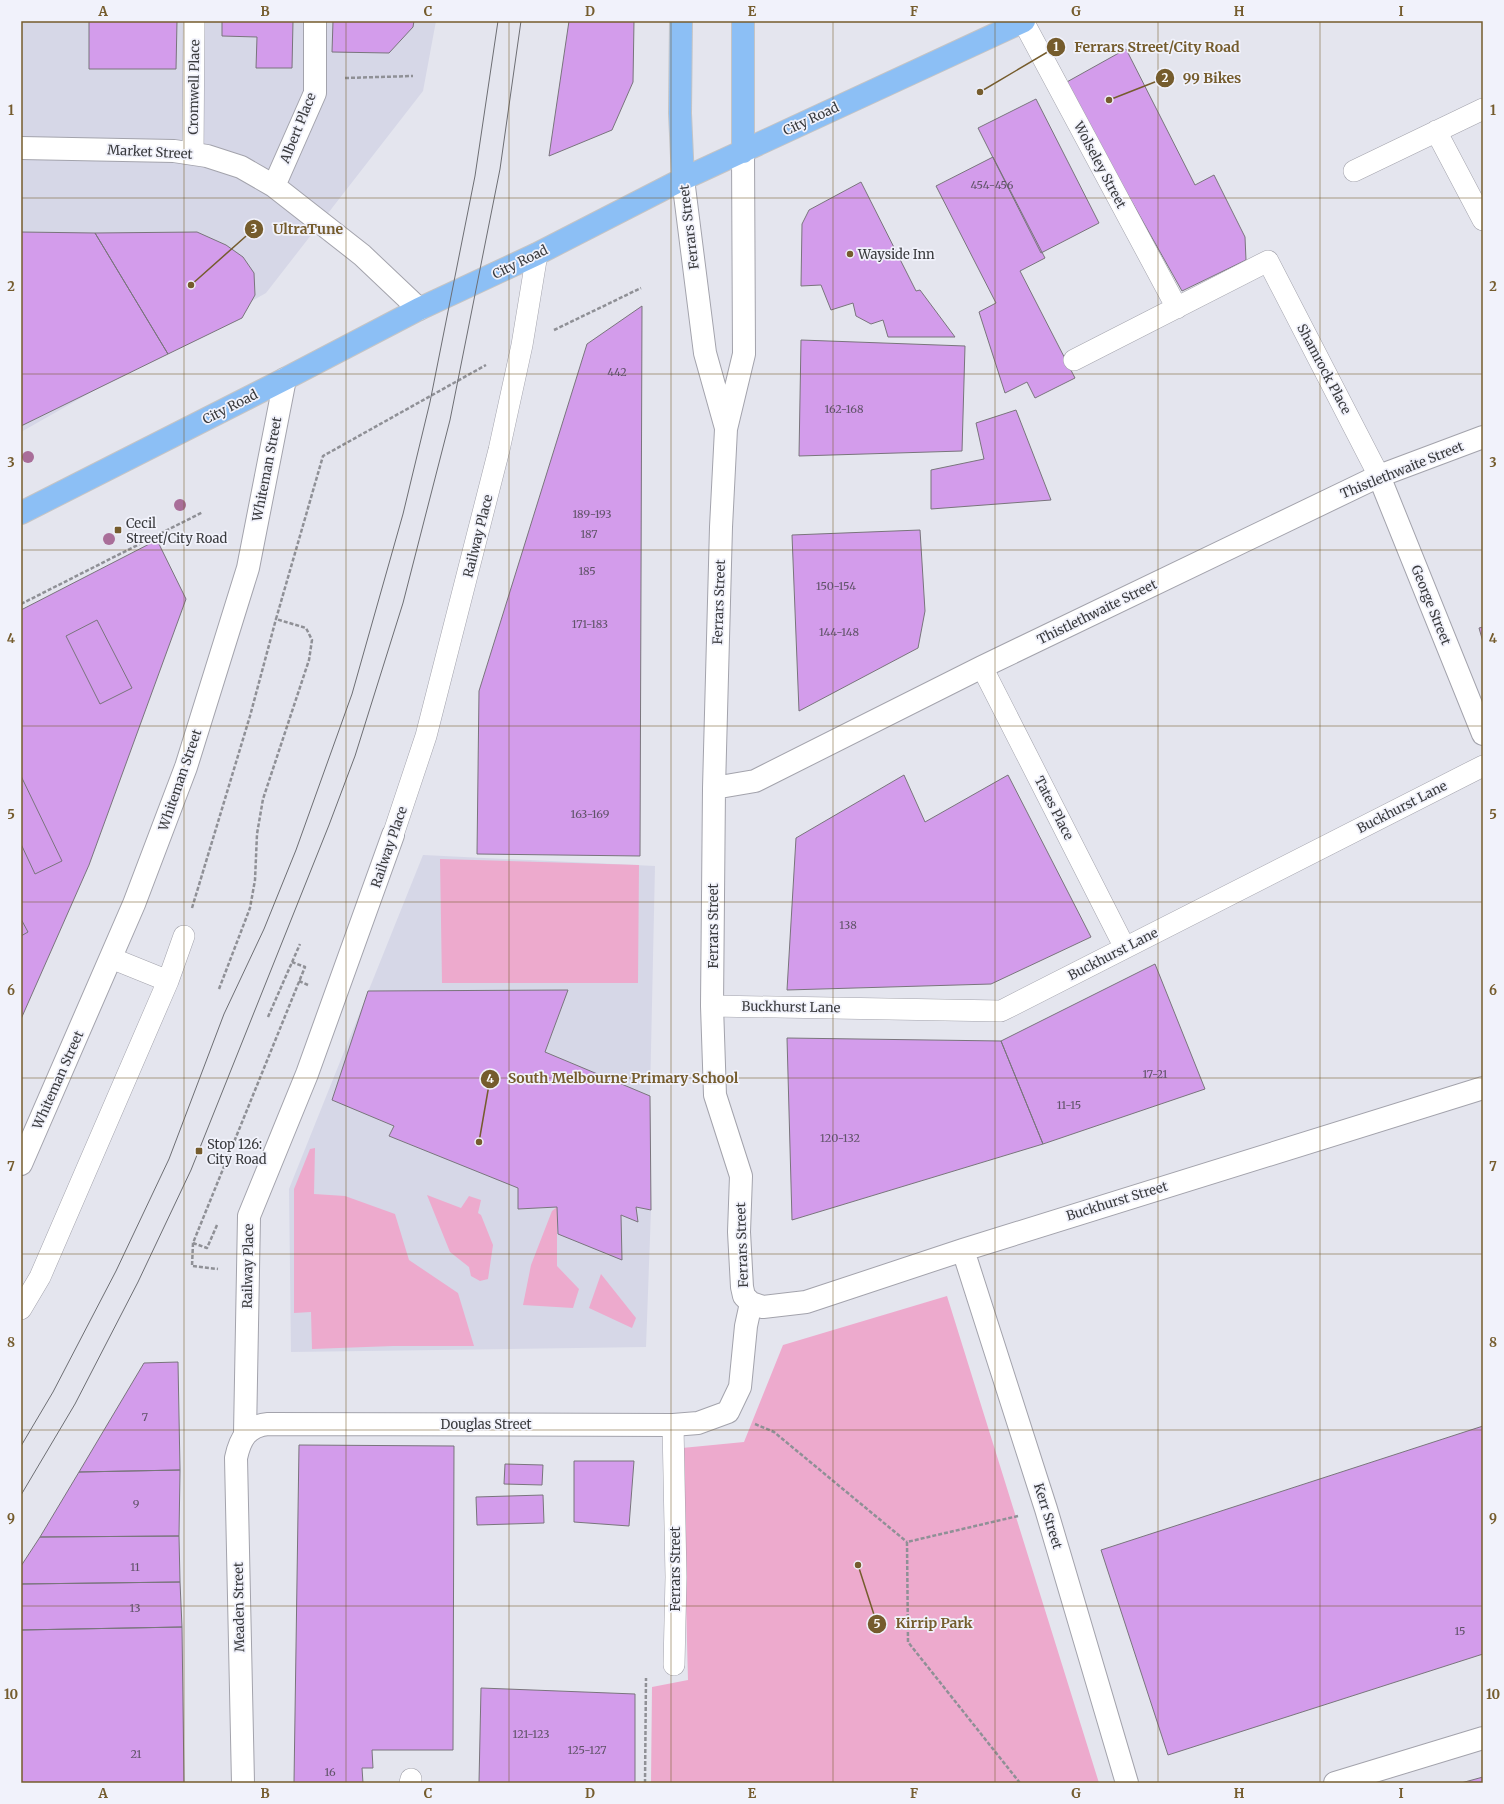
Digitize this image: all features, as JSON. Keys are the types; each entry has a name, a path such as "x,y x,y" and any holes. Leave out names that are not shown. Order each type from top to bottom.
{"main road":[{"name":"Ferrars Street","path":"681,21 680,113 683,179"},
{"name":"Ferrars Street","path":"743,21 743,152"},
{"name":"City Road","path":"21,513 420,309 537,254 683,179 1023,21"}],"street":[{"name":"Albert Place","path":"274,186 314,93 315,21"},
{"name":"Market Street","path":"21,148 174,151 193,154 241,167 274,186 362,255 420,309"},
{"name":"Ferrars Street","path":"728,1412 740,1387 746,1326 751,1304 744,1296 742,1287 739,1232 741,1176 715,1095 712,1006 714,788 721,535 726,429 744,354 743,152"},
{"name":"Ferrars Street","path":"683,179 705,353 726,429"},
{"name":"Whiteman Street","path":"21,1164 134,904 186,768 248,568 285,379"},
{"name":"Thistlethwaite Street","path":"714,788 755,781 982,667 1379,476 1483,437"},
{"name":"George Street","path":"1379,476 1483,734"},
{"name":"Railway Place","path":"245,1434 249,1216 307,1074 393,835"},
{"name":"Buckhurst Street","path":"751,1304 762,1307 806,1302 963,1250 1483,1088"},
{"name":"Kerr Street","path":"963,1250 1046,1509 1127,1783"},
{"name":"Douglas Street","path":"245,1434 254,1426 268,1424 673,1425 698,1423 728,1412"},
{"name":"Meaden Street","path":"243,1783 236,1458 239,1445 245,1434"},
{"path":"1335,1783 1483,1738"}],"lane":[{"name":"Cromwell Place","path":"193,154 194,21"},
{"name":"Wolseley Street","path":"1023,21 1176,308"},
{"path":"1354,171 1483,109"},
{"path":"1436,131 1483,220"},
{"name":"Railway Place","path":"393,835 426,736 500,450 522,345 537,254"},
{"name":"Shamrock Place","path":"1176,308 1268,261 1379,476"},
{"path":"1074,360 1176,308"},
{"name":"Tates Place","path":"982,667 1125,948"},
{"name":"Buckhurst Lane","path":"712,1006 1001,1011 1483,766"},
{"path":"21,1309 40,1277 168,981 184,936"},
{"path":"111,958 168,981"},
{"name":"Ferrars Street","path":"673,1425 676,1577 674,1665"}],"path":[{"path":"338,78 413,76"},
{"path":"184,936 250,716 323,456 522,345 641,288"},
{"path":"21,604 203,512"},
{"path":"219,989 250,908 255,880 257,834 263,799 309,660 312,640 306,628 276,619"},
{"path":"268,1017 300,944"},
{"path":"192,1266 193,1243 306,967 292,962"},
{"path":"193,1243 207,1248 220,1219"},
{"path":"728,1412 774,1432 907,1542 908,1642 1020,1783"},
{"path":"907,1542 1046,1509"}],"shaded area":[{"path":"21,21 436,21 423,91 266,293 21,432"},
{"path":"423,855 655,866 650,1096 651,1210 646,1347 291,1352 289,1189"},
{"path":"440,859 639,865 638,983 442,983"},
{"path":"315,1148 314,1194 345,1196 395,1214 409,1260 458,1293 474,1346 393,1346 312,1349 311,1312 294,1313 294,1189 310,1149"},
{"path":"427,1195 461,1208 469,1196 481,1200 478,1213 481,1215 493,1245 488,1279 480,1281 471,1276 469,1267 450,1252"},
{"path":"557,1207 557,1266 579,1289 573,1308 523,1305 531,1265 552,1211"},
{"path":"601,1274 636,1318 632,1328 589,1308"},
{"path":"947,1296 1099,1783 651,1783 652,1687 688,1680 682,1448 744,1442 783,1345"}],"building":[{"path":"89,21 177,21 176,69 89,69"},
{"path":"222,21 293,21 292,68 256,68 257,37 222,36"},
{"path":"333,21 414,21 413,27 389,53 332,52"},
{"path":"569,21 634,21 633,82 612,130 549,156"},
{"path":"1126,49 1195,185 1214,175 1245,237 1246,260 1182,291 1065,83"},
{"path":"1036,99 1099,223 1041,253 978,128"},
{"path":"993,157 1045,258 1020,271 1075,378 1035,398 1027,382 1005,393 979,312 996,303 936,186"},
{"name":"Wayside Inn","path":"861,182 916,291 920,290 955,337 888,337 883,320 871,324 856,316 853,303 831,310 821,285 801,286 802,224 809,210"},
{"path":"21,232 95,233 168,354 21,426"},
{"path":"197,232 226,245 243,257 254,273 255,295 242,318 168,354 95,233"},
{"path":"642,306 640,856 477,854 479,691 587,344"},
{"path":"801,340 965,346 962,451 799,456"},
{"path":"1016,410 1051,500 931,509 931,470 984,459 976,423"},
{"path":"920,530 925,611 918,648 799,711 792,535"},
{"path":"157,540 186,599 89,865 21,1019 21,610"},
{"path":"97,620 132,688 100,704 66,636"},
{"path":"1483,627 1483,642 1479,628"},
{"path":"904,775 925,822 1008,775 1091,937 991,984 787,990 796,838"},
{"path":"21,776 62,861 35,874 21,844"},
{"path":"21,919 28,932 21,936"},
{"path":"1155,964 1205,1089 1043,1144 1001,1041"},
{"path":"568,990 545,1052 650,1096 651,1210 636,1207 638,1222 621,1215 622,1260 558,1234 557,1207 518,1209 518,1188 389,1136 394,1126 332,1100 368,991"},
{"path":"787,1038 1001,1041 1043,1144 792,1220"},
{"path":"178,1362 180,1470 79,1472 144,1363"},
{"path":"1483,1426 1483,1654 1168,1755 1101,1550"},
{"path":"299,1445 454,1446 453,1750 372,1750 373,1768 362,1768 363,1783 294,1783"},
{"path":"574,1461 634,1461 629,1526 574,1522"},
{"path":"505,1464 543,1465 542,1485 504,1484"},
{"path":"180,1470 179,1536 40,1537 79,1472"},
{"path":"543,1495 544,1523 477,1525 476,1497"},
{"path":"179,1536 180,1582 21,1584 21,1566 40,1537"},
{"path":"180,1582 182,1627 21,1630 21,1584"},
{"path":"182,1627 184,1783 21,1783 21,1630"},
{"path":"481,1688 635,1694 635,1783 479,1783"},
{"path":"1483,1777 1483,1783 1461,1783"}],"tram line":[{"path":"21,1446 53,1392 116,1271 169,1159 224,1014 264,929 296,850 352,694 403,514 430,402 475,176 498,21"},
{"path":"21,1495 75,1404 138,1282 191,1170 329,825 355,756 403,603 450,420 500,169 521,21"}],"place":[{"name":"Ferrars Street/City Road","path":"980,92"},
{"name":"99 Bikes","path":"1109,100"},
{"name":"Wayside Inn","path":"850,254"},
{"name":"UltraTune","path":"191,285"},
{"name":"Cecil Street/City Road","path":"118,530"},
{"name":"South Melbourne Primary School","path":"479,1142"},
{"name":"Stop 126: City Road","path":"199,1151"},
{"name":"Kirrip Park","path":"858,1565"}]}
